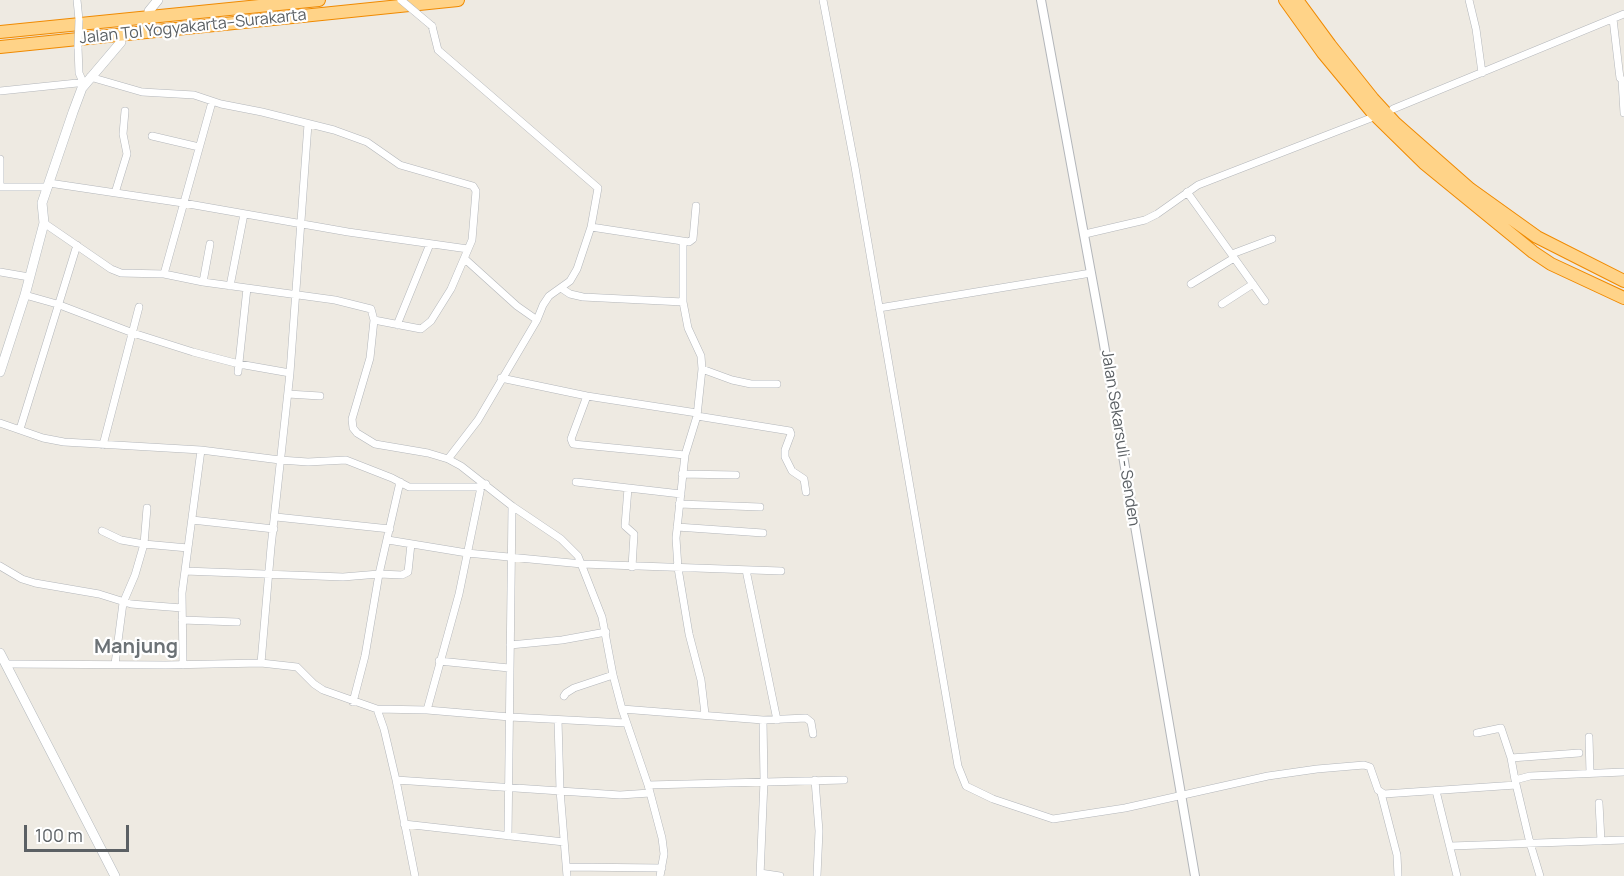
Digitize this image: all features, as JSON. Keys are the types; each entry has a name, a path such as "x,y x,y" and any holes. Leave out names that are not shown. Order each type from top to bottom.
{"highway":[{"name":"Jalan Tol Yogyakarta–Surakarta","path":"0,32 319,0"},
{"name":"Jalan Tol Yogyakarta–Surakarta","path":"0,47 458,0"},
{"path":"1277,0 1395,123 1470,189 1537,237 1624,281"},
{"path":"1285,0 1397,138 1424,163 1533,252 1551,264 1624,298"},
{"path":"1297,0 1326,49"},
{"path":"1304,0 1326,49"}],"main road":[{"path":"148,11 158,0"},
{"path":"0,372 25,295 44,223 42,202 72,112 87,80 122,42"},
{"path":"0,653 115,876"}],"street":[{"path":"77,0 79,73 87,80"},
{"path":"401,0 432,26 438,50 597,188 591,227 577,269 570,281 549,296 478,420 448,459"},
{"path":"824,0 958,766 966,786 993,800 1053,819 1125,808 1268,776 1364,765 1370,767 1381,793 1398,855 1398,876"},
{"name":"Jalan Sekarsuli - Senden","path":"1041,0 1085,234 1195,876"},
{"path":"1469,0 1482,73"},
{"path":"1394,109 1624,14"},
{"path":"1613,19 1618,70 1623,81 1624,113"},
{"path":"0,91 87,80 142,92 194,95 212,102 334,130 367,142 400,165 473,186 476,191 474,226 465,259 451,289 428,325 421,328 374,320"},
{"path":"164,274 212,102"},
{"path":"115,193 127,154 123,134 125,111"},
{"path":"1085,234 1145,220 1198,185 1371,118"},
{"path":"261,663 271,543 276,517 290,373 308,124"},
{"path":"152,136 199,147"},
{"path":"0,159 0,187 49,185 115,193 468,249"},
{"path":"1187,192 1265,301"},
{"path":"591,227 689,242 693,238 696,206"},
{"path":"230,286 244,214"},
{"path":"44,223 117,272 164,274 369,307 374,320 370,358 353,413 353,428 361,437 375,444 420,451 448,459 461,466 484,486 567,543 582,564 602,617 622,709 649,789 662,838 664,854 660,876"},
{"path":"1191,284 1233,256 1272,239"},
{"path":"683,242 683,302 688,328 700,356 702,369 697,415 682,474 677,527 678,568 689,634 701,680 705,714"},
{"path":"203,282 210,244"},
{"path":"397,325 429,244"},
{"path":"20,429 77,245"},
{"path":"465,259 516,306 537,320"},
{"path":"0,272 29,277"},
{"path":"879,308 1091,273"},
{"path":"1222,304 1253,284"},
{"path":"238,368 247,288"},
{"path":"561,288 570,294 583,297 683,302"},
{"path":"25,295 57,304 238,368 290,373"},
{"path":"103,445 139,307"},
{"path":"702,369 751,384 777,384"},
{"path":"501,378 588,396 790,431 784,458 792,471 804,479 806,492"},
{"path":"288,394 320,396"},
{"path":"588,396 571,439 573,444 685,455"},
{"path":"0,423 53,440 201,450 308,462 346,460 415,488 484,486"},
{"path":"183,665 182,608 185,572 201,450"},
{"path":"682,474 736,476"},
{"path":"353,702 365,656 379,574 400,482"},
{"path":"576,482 681,494"},
{"path":"427,710 459,594 484,486"},
{"path":"628,488 625,526 634,534 632,567"},
{"path":"679,504 760,507"},
{"path":"508,836 512,506"},
{"path":"115,664 123,603 135,575 144,544 147,508"},
{"path":"276,517 390,529"},
{"path":"192,520 274,529"},
{"path":"677,527 763,533"},
{"path":"102,531 121,540 188,548"},
{"path":"388,540 467,553 582,564 781,571"},
{"path":"185,572 343,577 407,574 411,544"},
{"path":"0,566 35,584 99,594 123,603 182,608"},
{"path":"746,570 777,720"},
{"path":"182,620 237,622"},
{"path":"510,645 606,632"},
{"path":"439,661 510,668"},
{"path":"6,664 261,663 297,667 318,687 353,702 377,709 427,710 626,723"},
{"path":"564,696 574,688 613,675"},
{"path":"377,709 396,780 415,876"},
{"path":"622,709 763,720 806,718 811,724 813,734"},
{"path":"558,720 560,790 567,876"},
{"path":"763,720 764,781 760,875 780,876"},
{"path":"1477,733 1502,728 1540,876"},
{"path":"1589,737 1590,773"},
{"path":"1511,758 1579,753"},
{"path":"1381,793 1436,791 1515,782 1530,776 1624,772"},
{"path":"396,780 620,795 649,789 764,781 844,780"},
{"path":"815,780 819,831 817,876"},
{"path":"1436,791 1457,876"},
{"path":"1599,803 1601,841"},
{"path":"404,824 564,842"},
{"path":"1450,846 1624,840"},
{"path":"567,867 662,868"}],"district":[{"name":"Manjung","path":"136,647"}]}
